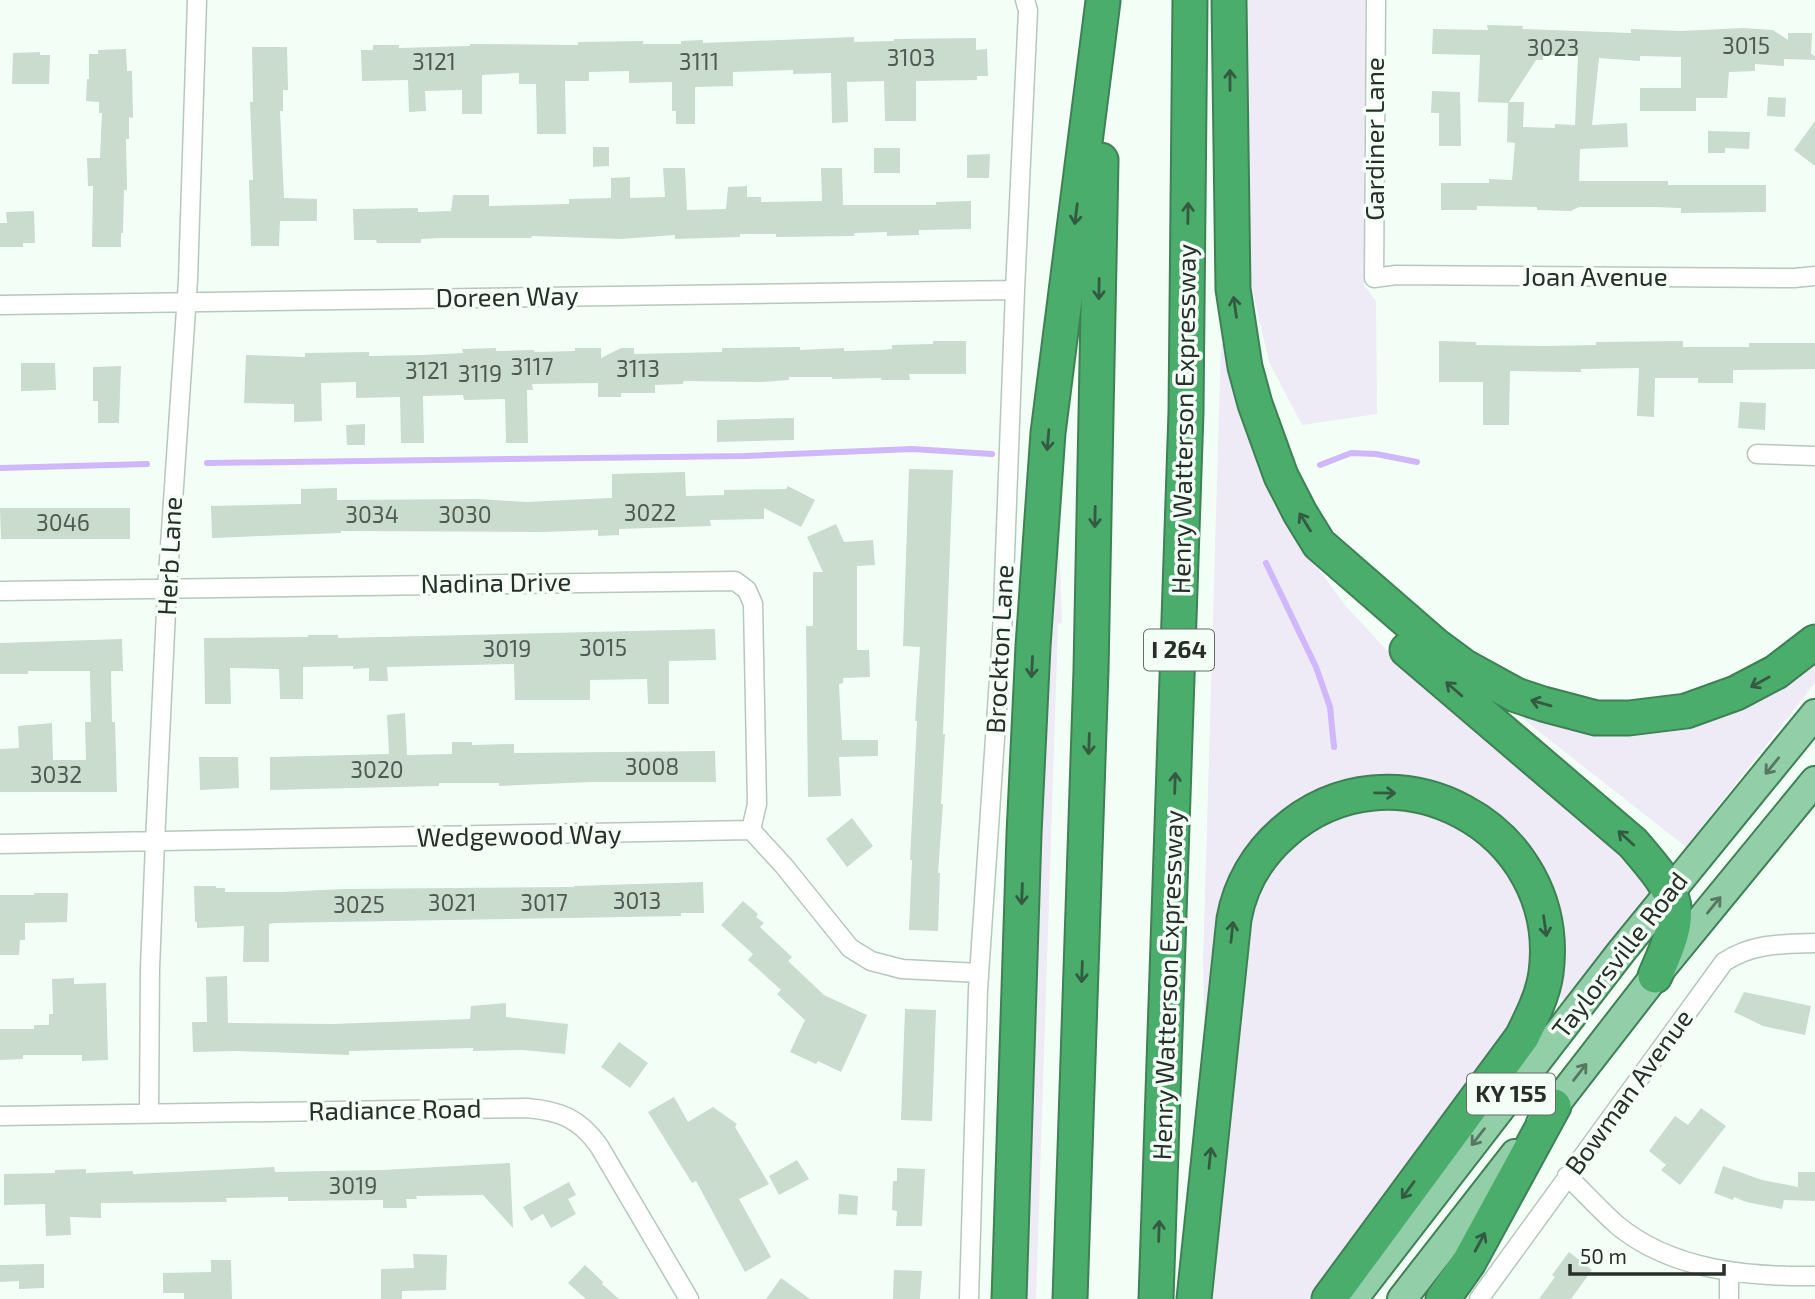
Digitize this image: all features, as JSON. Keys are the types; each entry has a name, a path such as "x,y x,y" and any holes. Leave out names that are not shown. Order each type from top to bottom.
{"highway":[{"path":"1009,1299 1024,835 1048,433 1103,0"},
{"path":"1070,1299 1091,670 1103,0"},
{"name":"Henry Watterson Expressway","path":"1156,1299 1186,412 1189,0"},
{"path":"1229,0 1233,289 1245,367 1281,476 1319,544 1434,644 1465,667 1517,695 1596,718 1657,716 1736,694 1776,672 1815,642"},
{"path":"1352,571 1383,626 1413,656 1633,843 1663,878 1675,908 1674,925 1670,943 1655,976"},
{"path":"1194,1299 1234,919 1237,901 1244,885 1275,840 1306,813 1361,793 1427,796 1470,815 1491,830 1519,859 1541,902 1548,947 1546,975 1533,1016 1522,1037 1329,1299"},
{"path":"1443,1299 1469,1262 1554,1106"}],"main road":[{"name":"Taylorsville Road","path":"1353,1299 1670,890 1815,714"},
{"name":"Taylorsville Road","path":"1402,1299 1655,976 1815,781"}],"street":[{"name":"Herb Lane","path":"149,1113 150,968 155,842 167,590 186,303 197,0"},
{"name":"Brockton Lane","path":"969,1299 979,973 1003,610 1014,290 1028,10 1025,0"},
{"name":"Gardiner Lane","path":"1374,278 1376,0"},
{"name":"Joan Avenue","path":"1374,278 1406,275 1815,276"},
{"name":"Doreen Way","path":"0,304 1014,290"},
{"path":"1757,454 1815,456"},
{"name":"Nadina Drive","path":"0,591 735,581 747,590 753,604 757,804 751,830"},
{"path":"751,830 850,948 871,961 902,969 979,973"},
{"name":"Wedgewood Way","path":"0,844 751,830"},
{"name":"Bowman Avenue","path":"1479,1299 1724,962 1740,951 1766,944 1815,943"},
{"name":"Radiance Road","path":"0,1116 527,1108 549,1110 565,1115 582,1126 599,1146 689,1299"},
{"path":"1567,1176 1615,1224 1634,1237 1685,1262 1757,1275 1815,1276"},
{"path":"1729,1271 1729,1299"}],"shaded area":[{"path":"1248,0 1365,0 1364,285 1376,301 1377,414 1302,425 1269,362 1251,284"},
{"path":"1221,344 1226,344 1300,543 1344,604 1394,658 1655,884 1564,1000 1555,994 1560,944 1459,794 1281,819 1205,1047 1203,962"},
{"path":"1058,511 1062,623 1058,624 1036,1299 1020,1299 1044,669"},
{"path":"1815,663 1815,683 1686,847 1509,708 1546,717 1791,681"},
{"path":"1374,806 1412,807 1481,837 1526,900 1534,966 1510,1031 1314,1299 1211,1299 1251,911 1276,862 1305,831 1337,817"}],"building":[{"path":"1487,25 1631,33 1631,29 1681,31 1743,28 1773,30 1788,40 1788,33 1812,33 1811,54 1815,56 1815,60 1784,59 1784,66 1755,64 1755,71 1729,72 1727,98 1696,98 1696,111 1640,111 1640,88 1681,88 1681,57 1640,56 1640,61 1599,58 1592,125 1627,123 1628,147 1580,149 1579,181 1766,185 1766,212 1681,213 1681,208 1653,207 1579,207 1571,211 1537,210 1537,207 1477,206 1477,210 1441,210 1441,183 1512,180 1515,143 1507,142 1508,103 1478,102 1480,55 1432,54 1433,29 1488,30","holes":["1543,55 1578,56 1575,125 1555,124 1555,128 1523,127 1524,102 1509,102 1536,60 1543,60"]},
{"path":"854,37 854,42 976,38 976,50 987,49 988,76 977,76 977,80 916,81 916,121 885,121 884,81 847,82 848,122 832,123 831,73 793,74 793,70 733,72 733,86 695,87 695,124 676,124 676,111 672,111 672,82 629,83 629,71 589,72 589,81 565,81 566,134 537,134 536,84 519,84 519,73 482,75 482,114 462,114 462,90 425,91 426,111 409,112 408,80 362,81 361,50 373,50 373,45 399,45 399,48 470,44 578,45 578,42 643,41 643,44 681,44 681,41 703,40 703,43"},
{"path":"252,47 287,47 288,90 283,90 283,111 280,111 284,198 317,199 317,221 280,221 279,246 251,246 249,180 253,180 250,102 253,102"},
{"path":"126,49 127,71 132,71 133,118 129,117 129,139 126,139 127,190 124,190 121,247 92,247 93,186 88,186 87,158 100,158 102,113 99,113 99,102 86,101 89,54 98,54 98,50"},
{"path":"40,52 40,55 50,55 49,84 12,84 13,53"},
{"path":"1432,91 1460,92 1461,146 1439,146 1439,113 1431,113"},
{"path":"1768,97 1786,98 1785,117 1767,116"},
{"path":"1815,121 1815,166 1794,150"},
{"path":"1708,131 1750,132 1749,149 1725,148 1725,153 1708,153"},
{"path":"593,147 609,147 609,166 593,167"},
{"path":"874,148 900,148 900,173 874,173"},
{"path":"990,154 989,178 967,178 967,155"},
{"path":"663,168 685,168 687,210 726,209 728,187 747,186 747,197 761,197 761,202 822,201 821,168 842,168 843,205 936,205 936,202 971,201 971,229 919,230 919,235 887,236 887,232 854,233 854,236 776,237 776,234 740,234 740,237 675,239 675,235 621,239 532,236 443,238 421,239 421,243 354,240 353,209 418,208 418,212 451,211 453,195 489,195 489,206 569,204 569,199 611,198 611,178 630,177 630,198 665,197"},
{"path":"34,211 35,243 23,243 23,247 0,247 0,223 7,223 6,212"},
{"path":"933,341 966,341 966,374 909,374 910,380 789,377 789,380 761,382 684,381 683,384 655,385 655,393 621,393 621,397 598,397 598,383 532,384 533,390 527,390 528,443 506,443 505,399 464,400 463,395 423,396 424,443 401,443 400,397 356,398 356,382 321,383 322,421 294,422 294,404 244,403 246,355 305,357 305,353 369,352 369,356 423,355 463,353 462,349 496,348 496,351 534,352 601,348 601,358 621,348 634,348 634,354 722,352 722,348 844,348 844,351 892,349 892,345 933,344"},
{"path":"1439,341 1476,342 1476,345 1545,346 1596,345 1596,342 1683,341 1683,347 1815,343 1815,369 1733,370 1733,383 1698,383 1698,378 1655,378 1654,417 1637,416 1639,368 1581,369 1581,372 1510,371 1509,425 1483,425 1483,382 1439,382"},
{"path":"21,363 55,363 56,390 21,391"},
{"path":"121,366 119,423 98,423 98,401 93,401 93,367"},
{"path":"1740,402 1766,403 1765,430 1738,428"},
{"path":"794,418 794,440 717,442 717,420"},
{"path":"365,424 365,445 347,445 346,425"},
{"path":"909,469 953,470 938,931 909,930 915,721 920,647 903,646"},
{"path":"685,472 686,496 724,495 724,490 786,489 788,486 815,500 801,527 764,508 764,519 710,520 711,526 619,529 619,535 598,536 598,530 341,531 212,538 211,506 301,504 301,489 337,488 337,500 479,499 526,502 612,498 612,474"},
{"path":"0,508 130,508 130,539 1,539"},
{"path":"836,524 844,542 873,540 875,565 857,566 857,650 869,650 870,677 843,678 843,683 839,684 842,740 878,740 878,756 839,757 841,796 808,797 806,626 813,626 813,572 823,572 807,537"},
{"path":"715,629 716,660 669,661 669,704 648,704 647,679 590,680 590,700 515,700 514,664 387,667 388,681 369,681 369,668 303,667 303,699 280,699 279,669 230,668 231,704 205,704 204,638 338,635 338,638"},
{"path":"122,639 123,671 111,671 117,792 0,792 0,749 19,748 18,726 52,723 53,760 86,760 85,722 91,722 90,671 0,674 0,643"},
{"path":"405,713 407,755 452,754 452,742 472,742 472,745 514,744 514,753 715,751 716,782 591,782 499,786 499,783 439,783 439,786 270,790 270,757 389,754 387,715"},
{"path":"199,757 238,757 239,788 200,790"},
{"path":"852,818 873,846 847,867 826,839"},
{"path":"703,882 704,913 681,913 681,916 274,923 269,924 269,962 243,962 244,926 197,928 195,922 194,886 216,886 225,888 225,892 281,892"},
{"path":"68,893 67,922 25,923 25,940 20,940 19,955 0,955 0,895"},
{"path":"743,901 764,923 760,927 792,957 788,961 824,995 867,1015 841,1072 790,1052 805,1020 777,994 781,990 748,960 753,954 721,925"},
{"path":"227,976 228,1023 332,1024 470,1019 471,1006 506,1003 506,1017 568,1024 565,1054 523,1050 473,1051 473,1048 349,1051 349,1055 193,1052 192,1022 207,1022 206,977"},
{"path":"74,978 74,984 106,983 108,1060 82,1061 82,1055 23,1055 23,1059 0,1060 0,1029 34,1029 34,1025 49,1025 49,1014 53,1014 52,979"},
{"path":"1744,992 1811,1006 1805,1035 1763,1026 1734,1012"},
{"path":"905,1009 936,1010 932,1121 901,1120"},
{"path":"619,1042 648,1063 630,1088 601,1067"},
{"path":"674,1097 688,1122 713,1107 737,1124 735,1127 769,1184 739,1199 771,1257 745,1272 696,1181 692,1183 648,1112"},
{"path":"1701,1108 1726,1126 1680,1185 1661,1170 1666,1165 1649,1151 1675,1116 1688,1125"},
{"path":"797,1160 809,1179 779,1195 769,1176"},
{"path":"510,1163 513,1228 483,1195 416,1196 417,1199 406,1199 407,1208 383,1208 383,1200 288,1201 288,1197 226,1198 227,1202 101,1203 101,1218 70,1217 71,1235 46,1236 45,1204 4,1205 4,1174 55,1173 55,1170 86,1169 86,1173 133,1171 133,1174 274,1167 275,1172 382,1170"},
{"path":"1723,1166 1762,1180 1798,1187 1798,1172 1815,1172 1815,1201 1784,1200 1782,1209 1734,1197 1733,1200 1714,1193"},
{"path":"897,1168 925,1169 922,1226 896,1226 897,1211 892,1210 893,1181 897,1181"},
{"path":"569,1182 576,1195 568,1199 576,1214 551,1228 543,1214 531,1221 523,1207"},
{"path":"839,1194 858,1196 857,1215 838,1214"},
{"path":"1569,1252 1592,1270 1571,1299 1539,1299 1555,1277 1552,1275"},
{"path":"413,1254 447,1255 446,1290 402,1291 402,1299 381,1299 381,1269 414,1268"},
{"path":"211,1260 231,1260 232,1299 184,1299 184,1293 163,1293 163,1273 211,1272"},
{"path":"44,1264 44,1288 19,1289 19,1281 0,1282 0,1265"},
{"path":"585,1265 619,1299 586,1299 568,1283"},
{"path":"894,1270 922,1271 920,1299 893,1299"},
{"path":"781,1278 810,1299 766,1299"}],"waterway":[{"path":"207,463 745,456 912,449 992,454"},
{"path":"1320,465 1351,453 1376,454 1417,462"},
{"path":"0,468 147,464"},
{"path":"1266,563 1316,667 1330,707 1334,747"}]}
